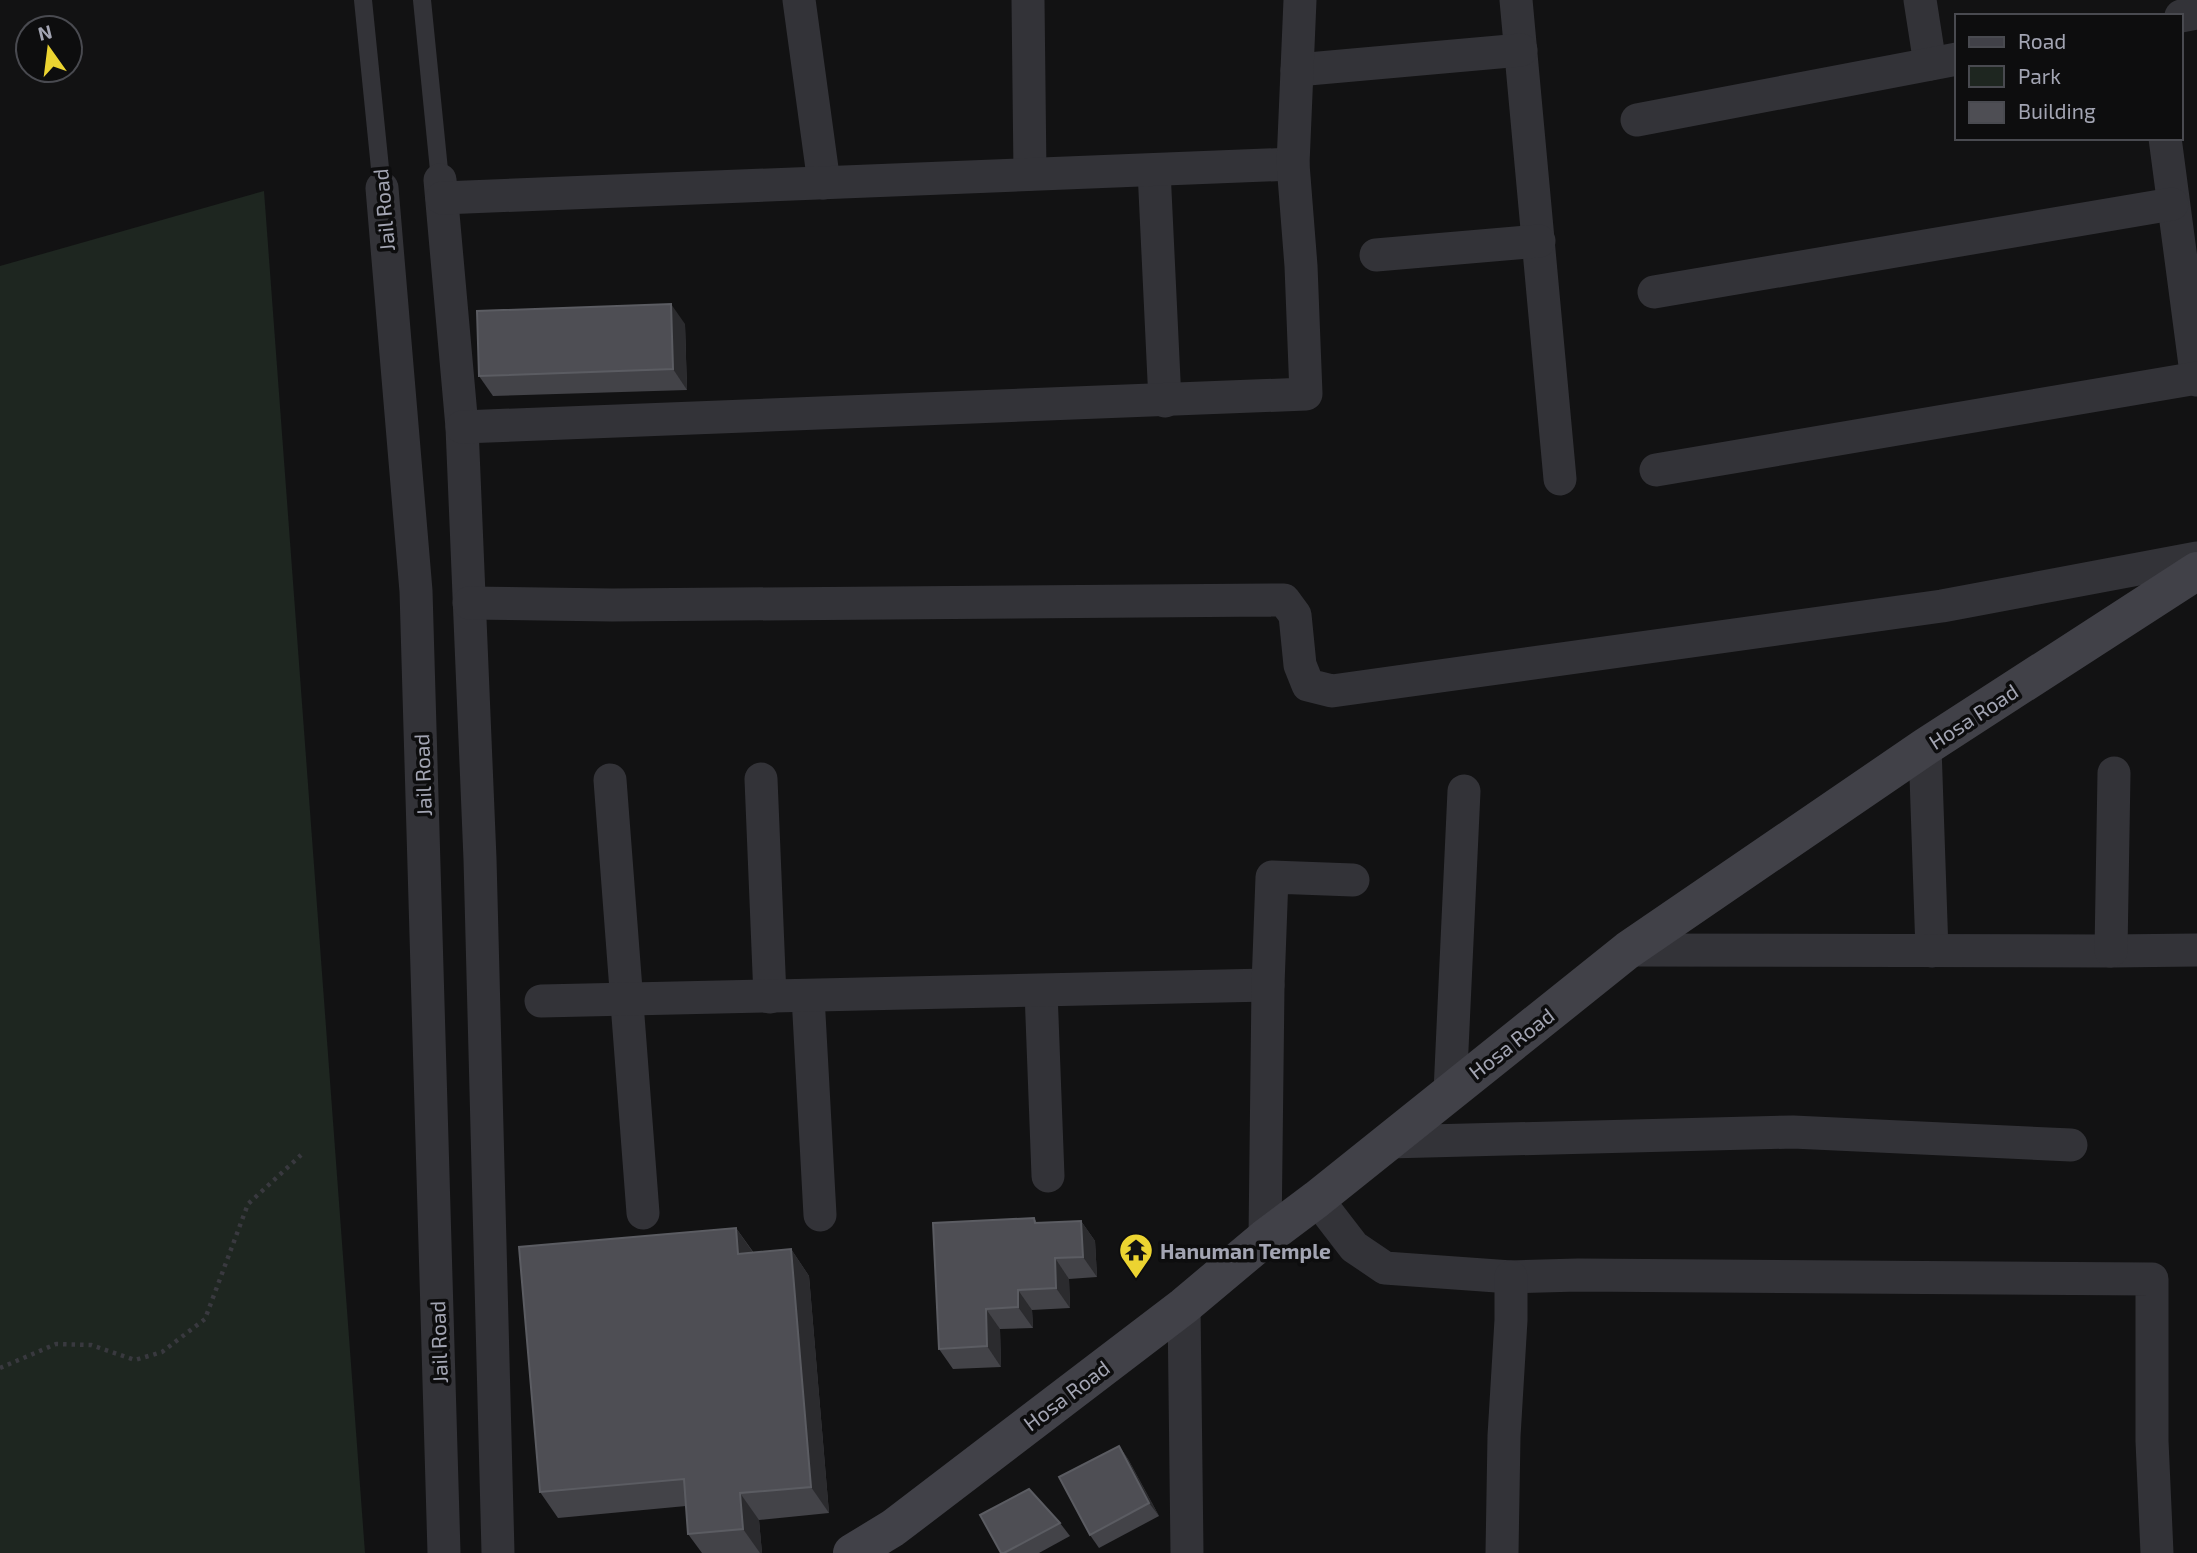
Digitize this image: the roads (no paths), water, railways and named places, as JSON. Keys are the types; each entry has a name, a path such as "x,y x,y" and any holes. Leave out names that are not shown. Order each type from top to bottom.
{"main road":[{"name":"Hosa Road","path":"852,1553 893,1528 1184,1306 1265,1238 1629,950 1924,747 2197,571"}],"street":[{"path":"799,0 824,183"},
{"path":"1028,0 1030,174"},
{"path":"462,427 1306,394 1301,267 1293,164 1300,0"},
{"path":"1516,0 1560,479"},
{"path":"1637,120 1943,61 1920,0"},
{"path":"1297,70 1521,50"},
{"path":"1656,470 2197,379 2165,140"},
{"path":"498,1553 480,859 462,427 441,189 824,183 1293,164"},
{"path":"1154,170 1165,401"},
{"name":"Jail Road","path":"382,188 416,591 444,1553"},
{"path":"1654,292 2172,204"},
{"path":"1376,255 1539,241"},
{"path":"469,603 611,605 1284,600 1295,615 1300,665 1308,685 1332,691 1941,606 2197,558"},
{"path":"1924,747 1932,951"},
{"path":"2111,951 2114,773"},
{"path":"761,779 770,997"},
{"path":"610,780 643,1213"},
{"path":"1450,1092 1464,791"},
{"path":"1265,1238 1272,877 1353,880"},
{"path":"1629,950 2197,950"},
{"path":"541,1001 1268,985"},
{"path":"1041,991 1048,1176"},
{"path":"808,996 820,1215"},
{"path":"1388,1142 1793,1132 2071,1145"},
{"path":"1317,1199 1354,1247 1385,1268 1511,1277 1592,1275 2152,1279 2152,1441 2157,1553"},
{"path":"1502,1553 1511,1277"},
{"path":"1184,1306 1187,1553"}],"lane":[{"name":"Jail Road","path":"363,0 382,188"},
{"path":"422,0 441,189"}],"place":[{"name":"Hanuman Temple","path":"1136,1280"}]}
